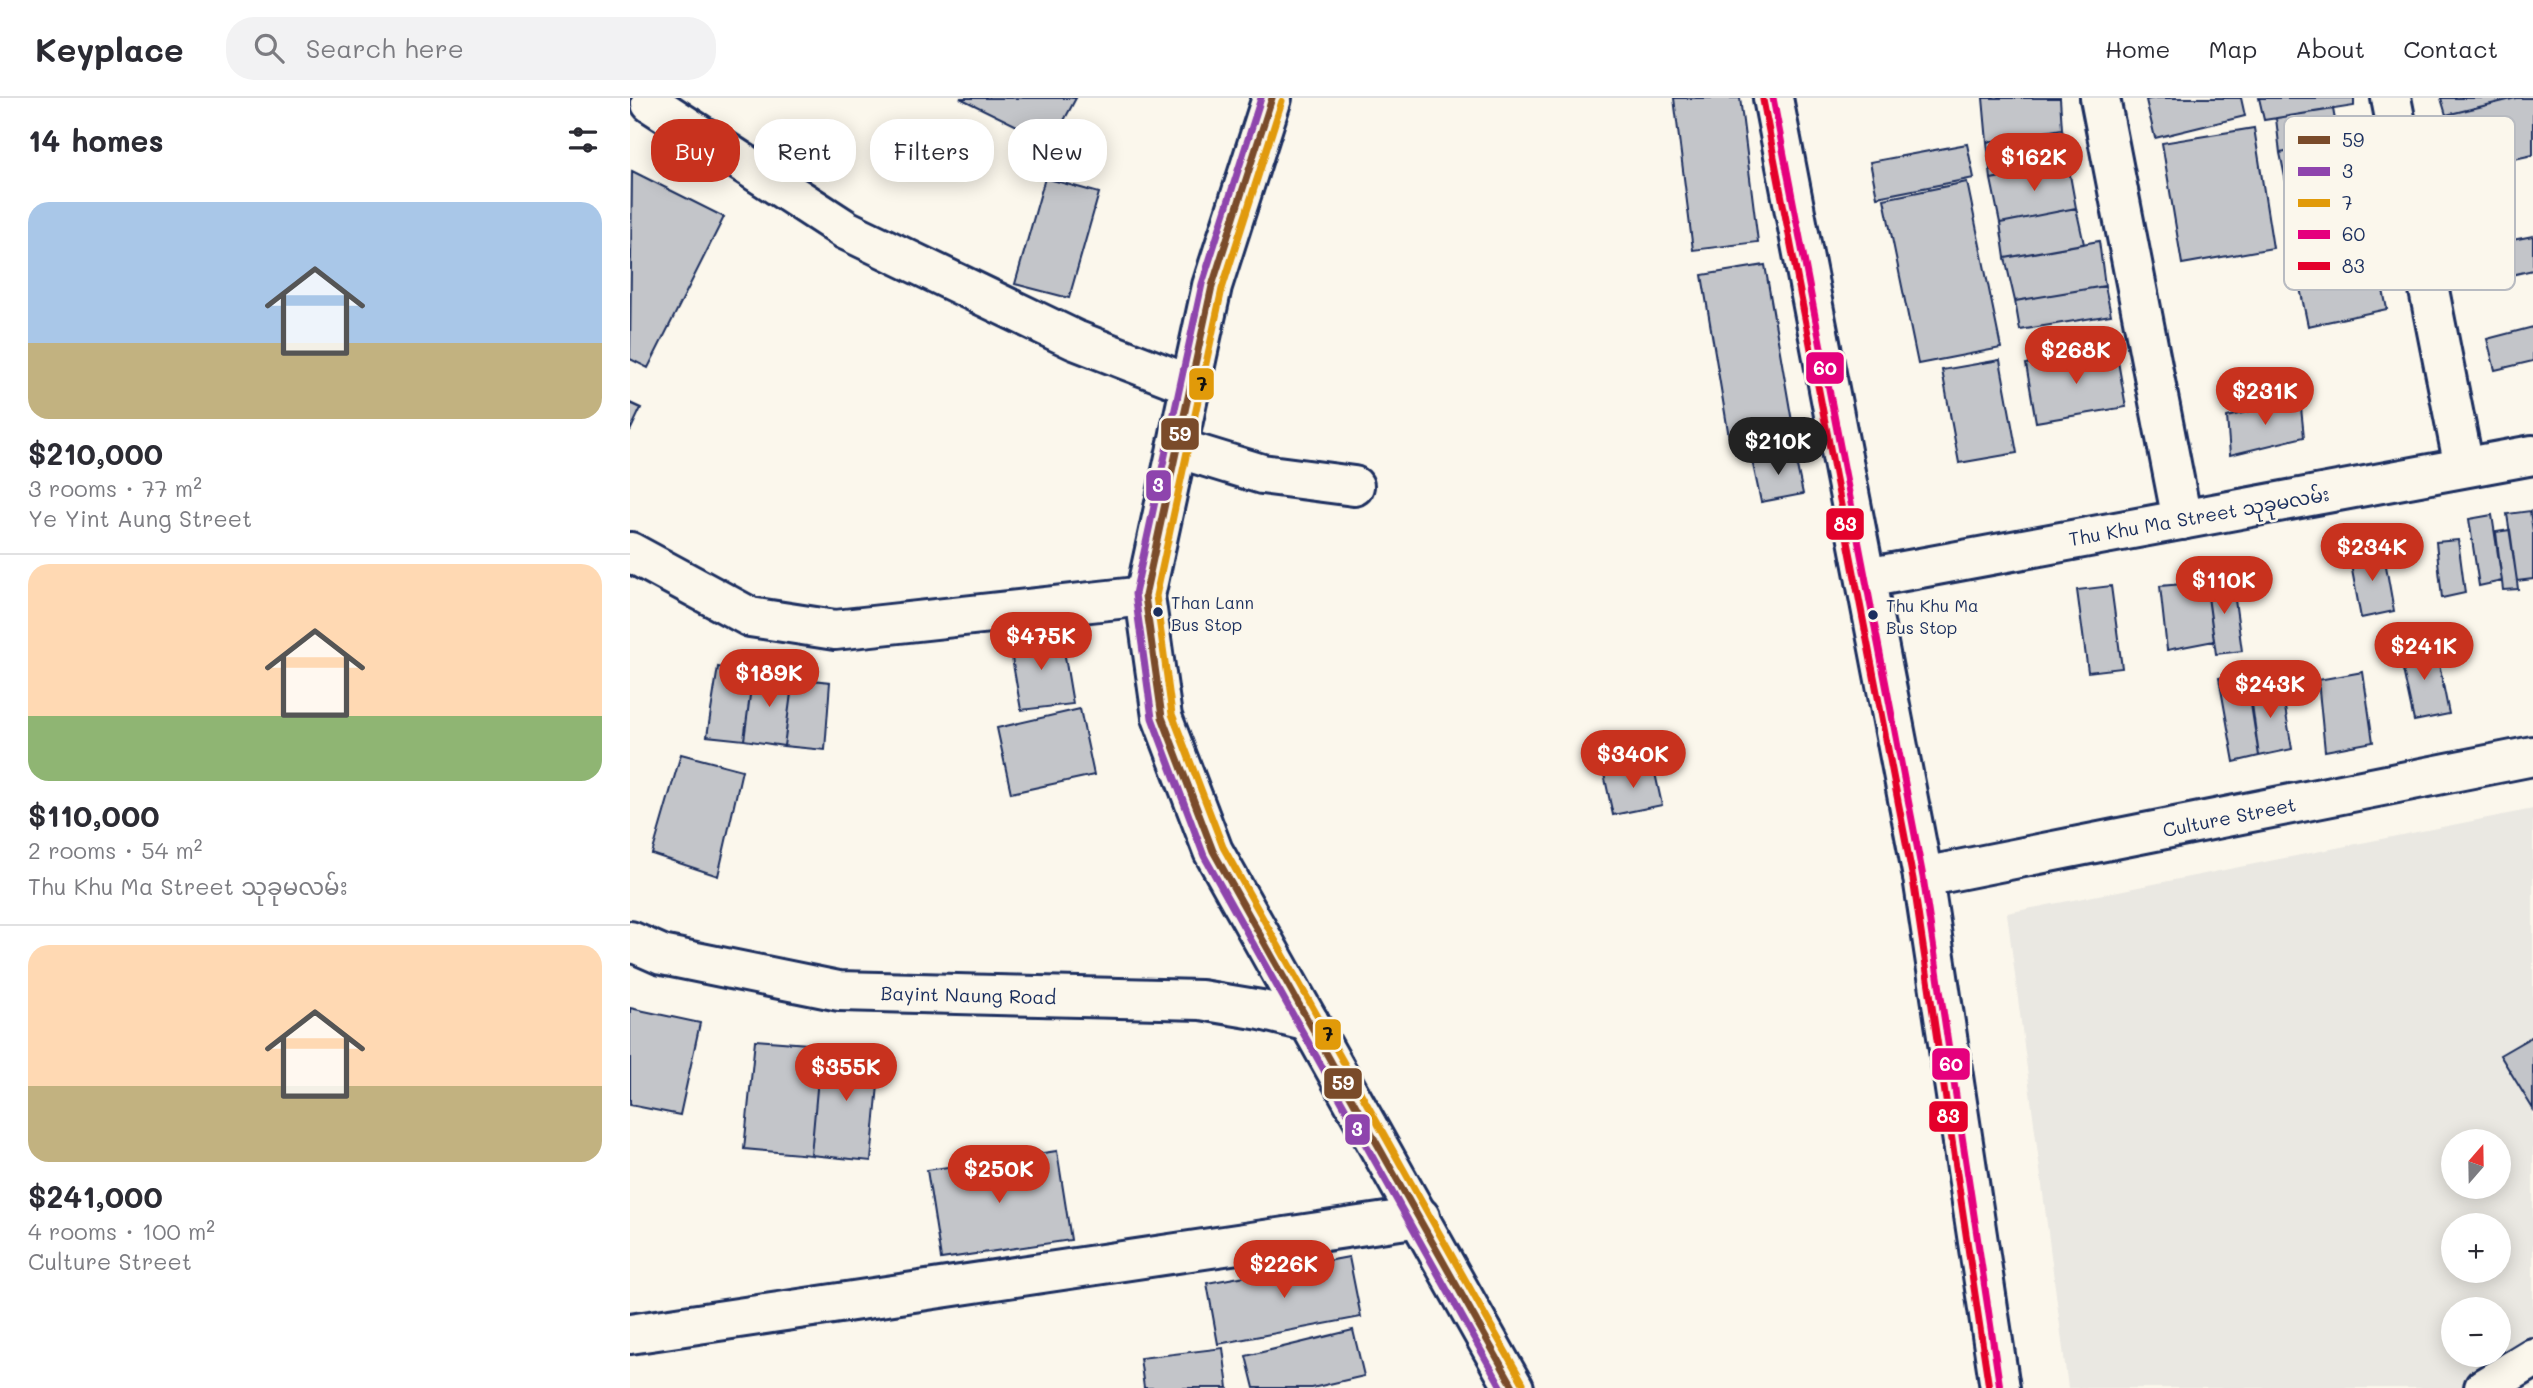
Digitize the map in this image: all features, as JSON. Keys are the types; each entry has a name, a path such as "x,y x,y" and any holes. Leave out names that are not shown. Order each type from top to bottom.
{"street":[{"path":"1272,98 1212,286 1145,596 1163,717 1213,851 1514,1388"},
{"path":"1773,98 1923,877 2000,1388"},
{"path":"2100,98 2182,520"},
{"path":"2391,98 2395,116"},
{"path":"651,103 846,230 1075,340 1191,385"},
{"path":"2429,290 2464,467"},
{"path":"1177,448 1262,474 1354,486"},
{"name":"Thu Khu Ma Street သုခုမလမ်း","path":"1866,578 2533,455"},
{"path":"630,552 750,617 835,630 1145,596"},
{"name":"Culture Street","path":"1923,877 2533,756"},
{"name":"Bayint Naung Road","path":"630,941 662,955 839,991 1201,1000 1310,1022"},
{"path":"630,1334 1420,1217"},
{"path":"2484,1388 2533,1358"}],"shaded area":[{"path":"2533,809 2533,1388 2068,1388 2007,913"}],"building":[{"path":"960,98 1076,98 1065,119 1008,119 1008,121"},
{"path":"1674,98 1740,98 1758,242 1693,250"},
{"path":"1983,98 2060,98 2062,129 1987,142"},
{"path":"2241,98 2245,116 2155,138 2146,100"},
{"path":"2259,98 2354,98 2354,106 2264,120"},
{"path":"2441,98 2516,98 2446,115"},
{"path":"2516,98 2533,98 2533,155 2515,159 2515,116 2446,115"},
{"path":"2333,109 2334,116 2289,116"},
{"path":"2284,117 2284,152 2280,153 2276,118"},
{"path":"2254,128 2273,248 2182,264 2162,143"},
{"path":"2062,129 2068,164 1991,179 1987,142"},
{"path":"1967,144 1974,178 1877,197 1870,162"},
{"path":"2284,152 2284,172 2280,153"},
{"path":"2068,164 2076,208 2000,223 1991,179"},
{"path":"632,171 724,217 648,368 630,359"},
{"path":"1044,182 1059,182 1099,193 1069,298 1015,284"},
{"path":"1967,182 2001,348 1918,364 1884,199"},
{"path":"2076,208 2084,244 2005,258 2000,223"},
{"path":"2533,236 2533,270 2515,274 2515,240"},
{"path":"2099,241 2105,286 2015,301 2005,258"},
{"path":"1765,265 1794,433 1730,443 1702,275"},
{"path":"2105,286 2111,315 2020,330 2015,301"},
{"path":"2300,290 2383,290 2387,309 2308,326"},
{"path":"2533,327 2533,361 2495,370 2487,339"},
{"path":"2116,350 2126,407 2036,422 2026,364"},
{"path":"2000,360 2017,453 1959,463 1942,370"},
{"path":"2300,398 2304,437 2230,455 2227,417"},
{"path":"630,403 641,408 630,431"},
{"path":"1794,452 1803,494 1761,502 1752,460"},
{"path":"2530,511 2533,531 2533,579 2517,581 2507,514"},
{"path":"2492,515 2502,581 2479,586 2469,519"},
{"path":"2510,530 2518,589 2503,590 2496,532"},
{"path":"2458,540 2465,593 2442,598 2436,542"},
{"path":"2383,549 2394,611 2361,618 2349,554"},
{"path":"2232,578 2242,651 2216,654 2206,582"},
{"path":"2206,582 2214,641 2167,650 2160,586"},
{"path":"2111,586 2122,668 2088,672 2077,590"},
{"path":"1061,633 1073,704 1021,710 1009,641"},
{"path":"2435,644 2449,714 2414,721 2399,651"},
{"path":"718,667 753,673 744,740 707,736"},
{"path":"2246,672 2259,756 2234,762 2219,678"},
{"path":"2363,672 2373,742 2325,751 2318,680"},
{"path":"753,673 793,678 784,746 744,740"},
{"path":"793,678 830,682 825,750 784,746"},
{"path":"2281,684 2292,749 2259,756 2250,689"},
{"path":"1080,709 1094,775 1011,793 997,728"},
{"path":"681,754 742,770 718,876 652,854"},
{"path":"1653,764 1662,805 1613,815 1604,774"},
{"path":"630,1008 700,1023 680,1115 630,1105"},
{"path":"2533,1036 2533,1109 2500,1055"},
{"path":"755,1040 821,1045 811,1155 744,1149"},
{"path":"821,1045 881,1052 871,1161 811,1155"},
{"path":"1057,1151 1071,1240 941,1259 927,1170"},
{"path":"1349,1257 1361,1317 1218,1344 1207,1283"},
{"path":"1353,1330 1364,1376 1312,1388 1254,1388 1246,1356"},
{"path":"1223,1348 1228,1388 1144,1388 1140,1358"}],"transit line":[{"name":"3","path":"1261,98 1202,284 1135,594 1152,718 1204,856 1502,1388"},
{"name":"59","path":"1272,98 1212,286 1145,596 1162,717 1213,851 1514,1388"},
{"name":"60","path":"1773,98 1923,877 2000,1388"},
{"name":"83","path":"1763,100 1913,879 1989,1388"},
{"name":"7","path":"1282,101 1222,289 1156,596 1172,714 1223,847 1523,1383"}],"place":[{"name":"Than Lann Bus Stop","path":"1158,612"},
{"name":"Thu Khu Ma Bus Stop","path":"1873,615"}]}
